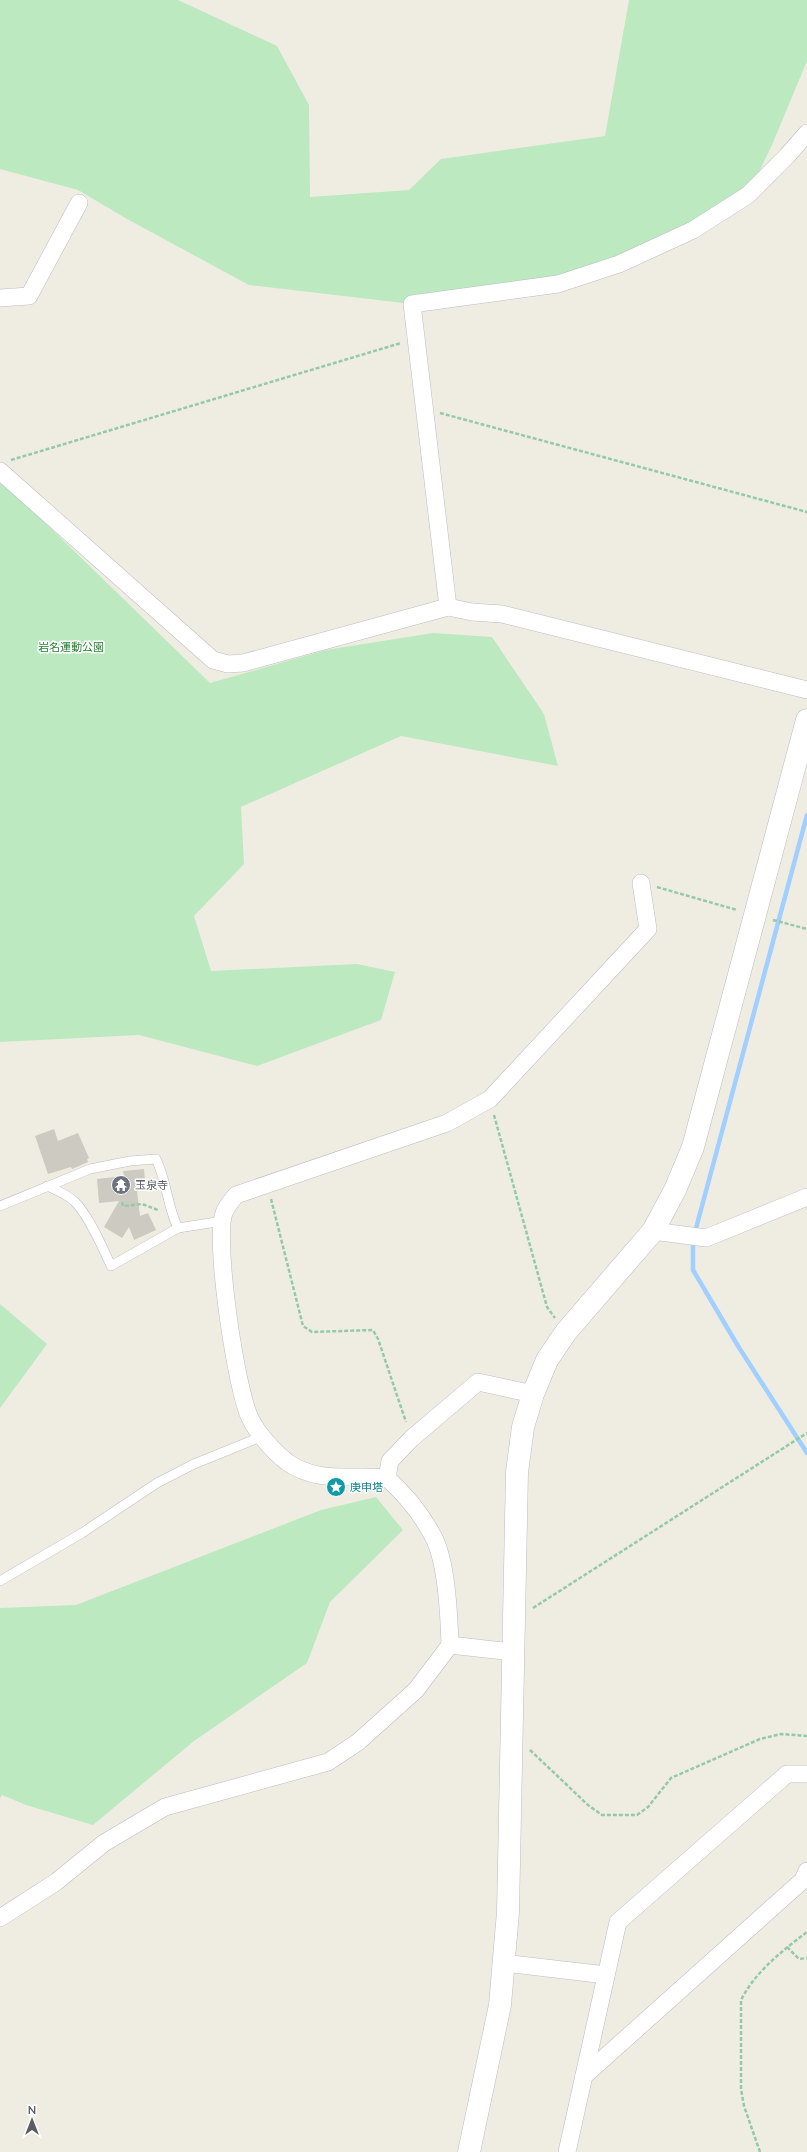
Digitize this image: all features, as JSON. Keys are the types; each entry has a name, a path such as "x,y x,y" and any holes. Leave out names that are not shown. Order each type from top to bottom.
{"street":[{"path":"448,606 423,409 412,304 558,284 619,264 694,230 748,195 787,156 807,133"},
{"path":"0,298 29,296 79,203"},
{"path":"4,466 213,660 228,664 243,663 448,606 472,612 502,614 807,690"},
{"path":"469,2152 500,2005 508,1912 512,1652 517,1472 523,1427 533,1394 547,1360 566,1332 652,1231 676,1190 693,1147 807,720"},
{"path":"0,1918 56,1882 104,1843 165,1807 328,1762 358,1742 416,1690 450,1646 445,1578 435,1541 406,1496 386,1478 309,1474 286,1461 263,1436 250,1418 233,1357 221,1238 224,1212 236,1195 447,1123 490,1099 648,929 641,883"},
{"path":"652,1231 706,1238 807,1197"},
{"path":"386,1478 390,1462 411,1439 478,1382 533,1394"},
{"path":"450,1646 512,1652"},
{"path":"567,2152 618,1922 787,1774 807,1774"},
{"path":"584,2076 803,1880 807,1871"},
{"path":"504,1963 606,1975"}],"lane":[{"path":"0,1206 90,1169 130,1161 156,1159 170,1201 172,1215 178,1228"},
{"path":"47,1186 64,1194 75,1202 99,1239 111,1266 178,1228 223,1221"},
{"path":"0,1581 82,1533 157,1483 194,1464 263,1436"}],"path":[{"path":"4,466 415,339"},
{"path":"423,409 807,512"},
{"path":"641,883 807,929"},
{"path":"490,1099 547,1307 566,1332"},
{"path":"267,1185 303,1326 312,1332 373,1330 378,1340 411,1439"},
{"path":"122,1202 123,1206 142,1204 172,1215"},
{"path":"513,1609 533,1608 807,1433"},
{"path":"511,1732 588,1805 602,1815 637,1815 648,1807 671,1778 760,1739 781,1734 807,1736"},
{"path":"760,2152 744,2106 741,2089 741,2000 748,1987 787,1947 807,1932"},
{"path":"787,1947 799,1959 807,1958"}],"green space":[{"path":"0,0 178,0 277,46 309,105 310,197 409,190 441,159 605,136 629,0 807,0 807,61 772,145 748,195 558,284 412,304 249,285 127,219 78,190 0,169"},
{"name":"岩名運動公園","path":"0,479 210,683 326,650 433,633 492,637 544,714 558,766 401,736 241,807 244,864 194,916 211,971 357,964 395,972 381,1020 257,1066 139,1035 0,1042"},
{"path":"0,1304 47,1344 0,1408"},
{"path":"376,1497 403,1530 330,1602 307,1663 194,1741 93,1825 26,1805 2,1795 0,1798 0,1608 76,1605 321,1510"}],"building":[{"path":"54,1129 58,1141 78,1133 89,1158 87,1159 88,1162 72,1169 71,1167 48,1174 35,1136"},
{"path":"144,1169 145,1181 136,1182 140,1216 148,1213 156,1230 134,1240 129,1227 122,1238 104,1227 119,1201 99,1203 97,1179 124,1176 123,1171"}],"waterway":[{"path":"695,1232 807,815"},
{"path":"693,1240 693,1270 738,1346 807,1453"}],"place":[{"name":"玉泉寺","path":"121,1185"},
{"name":"庚申塔","path":"336,1487"}]}
